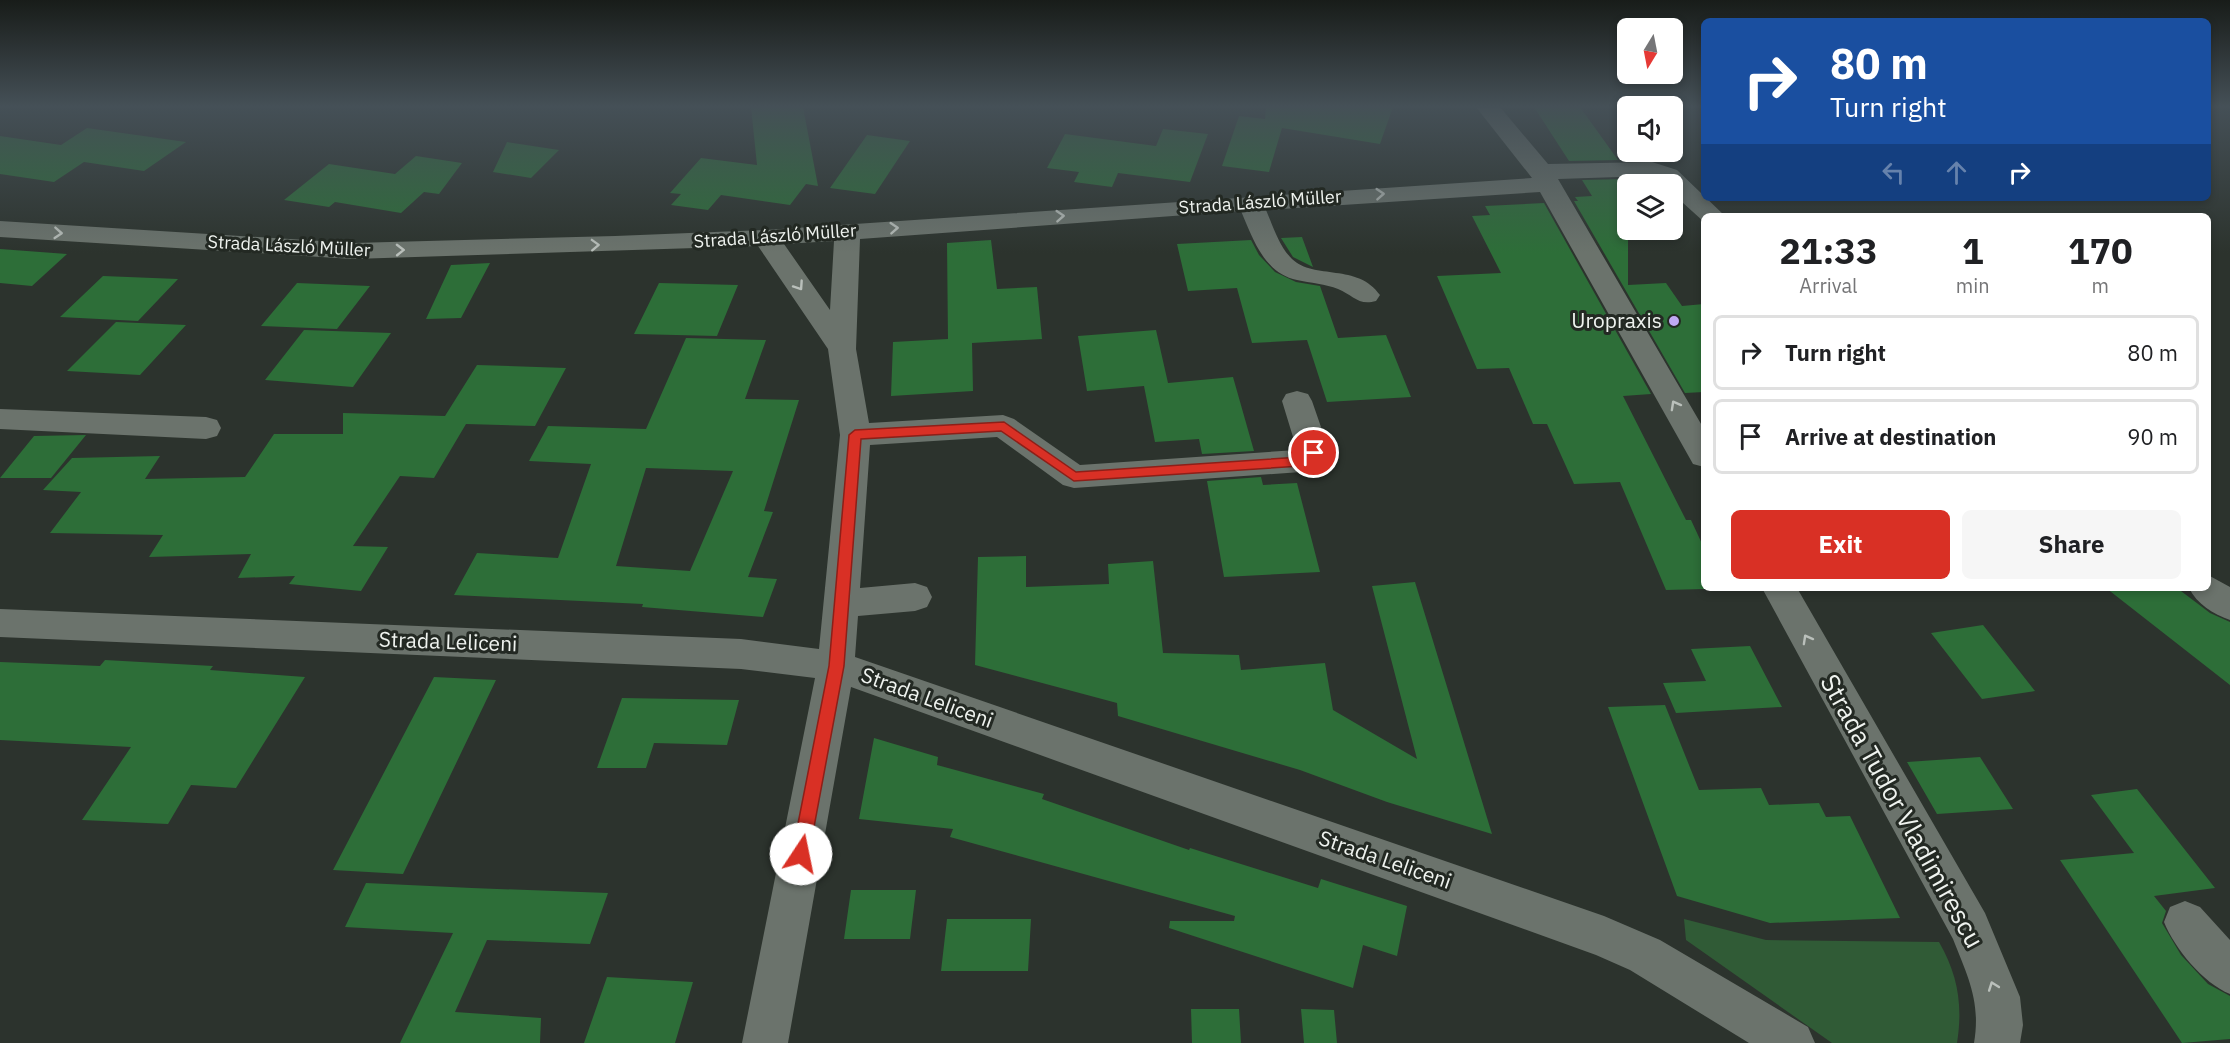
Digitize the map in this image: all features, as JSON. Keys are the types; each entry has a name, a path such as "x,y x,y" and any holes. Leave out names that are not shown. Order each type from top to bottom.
{"street":[{"path":"1527,156 1545,178 1701,451"},
{"name":"Strada László Müller","path":"0,229 353,251 766,238 1250,203 1652,169 1668,175 1709,213"},
{"path":"1250,203 1268,244 1283,265 1294,272 1346,282 1366,295"},
{"path":"765,1043 836,666 855,435 842,349 847,231"},
{"path":"766,238 842,349"},
{"path":"855,435 923,439 1004,426 1074,477 1301,461 1310,459 1314,453 1297,401"},
{"path":"0,419 206,428"},
{"name":"Strada Tudor Vladimirescu","path":"1781,591 1970,928 1998,997 2000,1024 1997,1043"},
{"path":"2210,591 2230,606"},
{"path":"840,604 915,597"},
{"name":"Strada Leliceni","path":"0,623 741,654 836,666 1604,937 1645,955 1792,1043"},
{"path":"2185,922 2230,972"}],"green space":[{"path":"1684,919 1766,940 1939,942 1955,978 1959,1003 1957,1043 1832,1043 1686,940"}],"building":[{"path":"0,156 166,156 144,171 84,162 54,182 0,174"},
{"path":"416,156 462,163 439,194 424,192 401,213 335,202 329,207 284,200 329,164 395,174"},
{"path":"501,156 553,156 531,178 493,172"},
{"path":"756,156 812,156 818,186 806,184 790,205 721,195 708,210 671,205 681,194 670,193 701,158 757,165"},
{"path":"853,156 900,156 875,194 830,188"},
{"path":"1054,156 1200,156 1190,182 1118,173 1112,187 1074,182 1079,172 1047,168"},
{"path":"1226,156 1274,156 1269,172 1222,166"},
{"path":"1566,156 1615,156 1617,160 1569,161"},
{"path":"1617,179 1617,240 1628,240 1628,285 1666,283 1682,306 1701,304 1701,392 1685,393 1574,201 1578,201 1575,197 1592,196 1582,180"},
{"path":"1544,203 1651,394 1623,396 1686,520 1691,520 1701,542 1701,589 1666,590 1620,482 1574,484 1547,424 1533,424 1509,368 1477,369 1437,276 1501,273 1472,216 1490,215 1485,206"},
{"path":"1302,237 1313,267 1293,257 1281,238"},
{"path":"991,240 997,289 1037,287 1042,339 972,343 973,391 891,396 893,342 948,339 947,243"},
{"path":"1251,240 1259,255 1275,272 1296,282 1320,286 1338,338 1386,335 1411,397 1327,402 1307,340 1252,343 1237,288 1188,291 1177,244"},
{"path":"0,249 67,254 32,286 0,283"},
{"path":"490,263 461,318 426,319 451,265"},
{"path":"103,276 178,279 138,321 60,317"},
{"path":"297,283 370,286 337,329 261,326"},
{"path":"659,283 738,285 717,336 634,334"},
{"path":"116,322 186,325 140,375 67,371"},
{"path":"304,330 391,333 353,387 265,380"},
{"path":"1156,330 1168,383 1233,377 1254,451 1202,454 1199,439 1155,442 1144,386 1087,391 1078,336"},
{"path":"686,338 766,340 745,399 799,400 764,511 773,512 748,577 777,579 763,617 642,607 643,604 454,595 477,553 558,558 591,464 529,461 548,426 646,429","holes":["646,468 733,471 690,571 616,566"]},
{"path":"477,365 566,368 535,426 466,424 434,478 400,476 353,546 388,547 361,591 289,584 295,576 238,578 251,554 149,557 163,535 50,533 81,492 43,490 72,458 160,456 145,479 245,477 274,434 343,434 343,413 445,416"},
{"path":"86,435 51,478 0,478 34,436"},
{"path":"1261,477 1263,485 1297,483 1320,572 1224,577 1207,481"},
{"path":"1026,556 1026,587 1109,584 1108,564 1153,561 1163,653 1239,655 1241,670 1325,663 1333,710 1417,759 1372,586 1415,582 1492,834 1387,802 1300,770 1118,716 1117,703 975,665 978,557"},
{"path":"2110,591 2181,591 2210,613 2230,622 2230,685"},
{"path":"1983,625 2035,691 1982,699 1931,633"},
{"path":"1750,646 1782,707 1676,713 1663,683 1706,681 1691,649"},
{"path":"105,660 213,666 210,670 305,677 236,788 191,785 168,824 82,820 131,747 0,740 0,662 100,666"},
{"path":"434,677 496,680 403,874 333,870"},
{"path":"622,698 739,700 727,745 654,743 646,768 597,768"},
{"path":"1665,705 1699,790 1761,788 1769,805 1819,803 1826,817 1850,816 1900,918 1770,923 1677,896 1608,707"},
{"path":"874,738 938,757 937,765 1044,794 1042,799 1189,850 1190,848 1318,888 1321,879 1407,906 1397,956 1363,945 1353,988 1169,928 1170,921 1234,921 1235,916 950,837 953,829 859,819"},
{"path":"1980,757 2013,809 1937,814 1907,762"},
{"path":"2137,789 2215,888 2154,896 2166,911 2162,923 2181,955 2208,984 2230,996 2230,1039 2182,1043 2060,860 2134,853 2091,795"},
{"path":"366,883 608,893 590,944 487,940 455,1012 541,1018 540,1043 400,1043 453,933 345,927"},
{"path":"851,890 916,890 910,939 844,939"},
{"path":"947,919 1031,919 1028,971 941,971"},
{"path":"607,977 693,982 675,1043 584,1043"},
{"path":"1191,1009 1239,1009 1241,1043 1192,1043"},
{"path":"1301,1009 1334,1010 1337,1043 1304,1043"}],"place":[{"name":"Uropraxis","path":"1674,321"}],"route":[{"path":"801,854 836,666 855,435 1004,426 1074,477 1301,461 1310,459 1314,453"}]}
